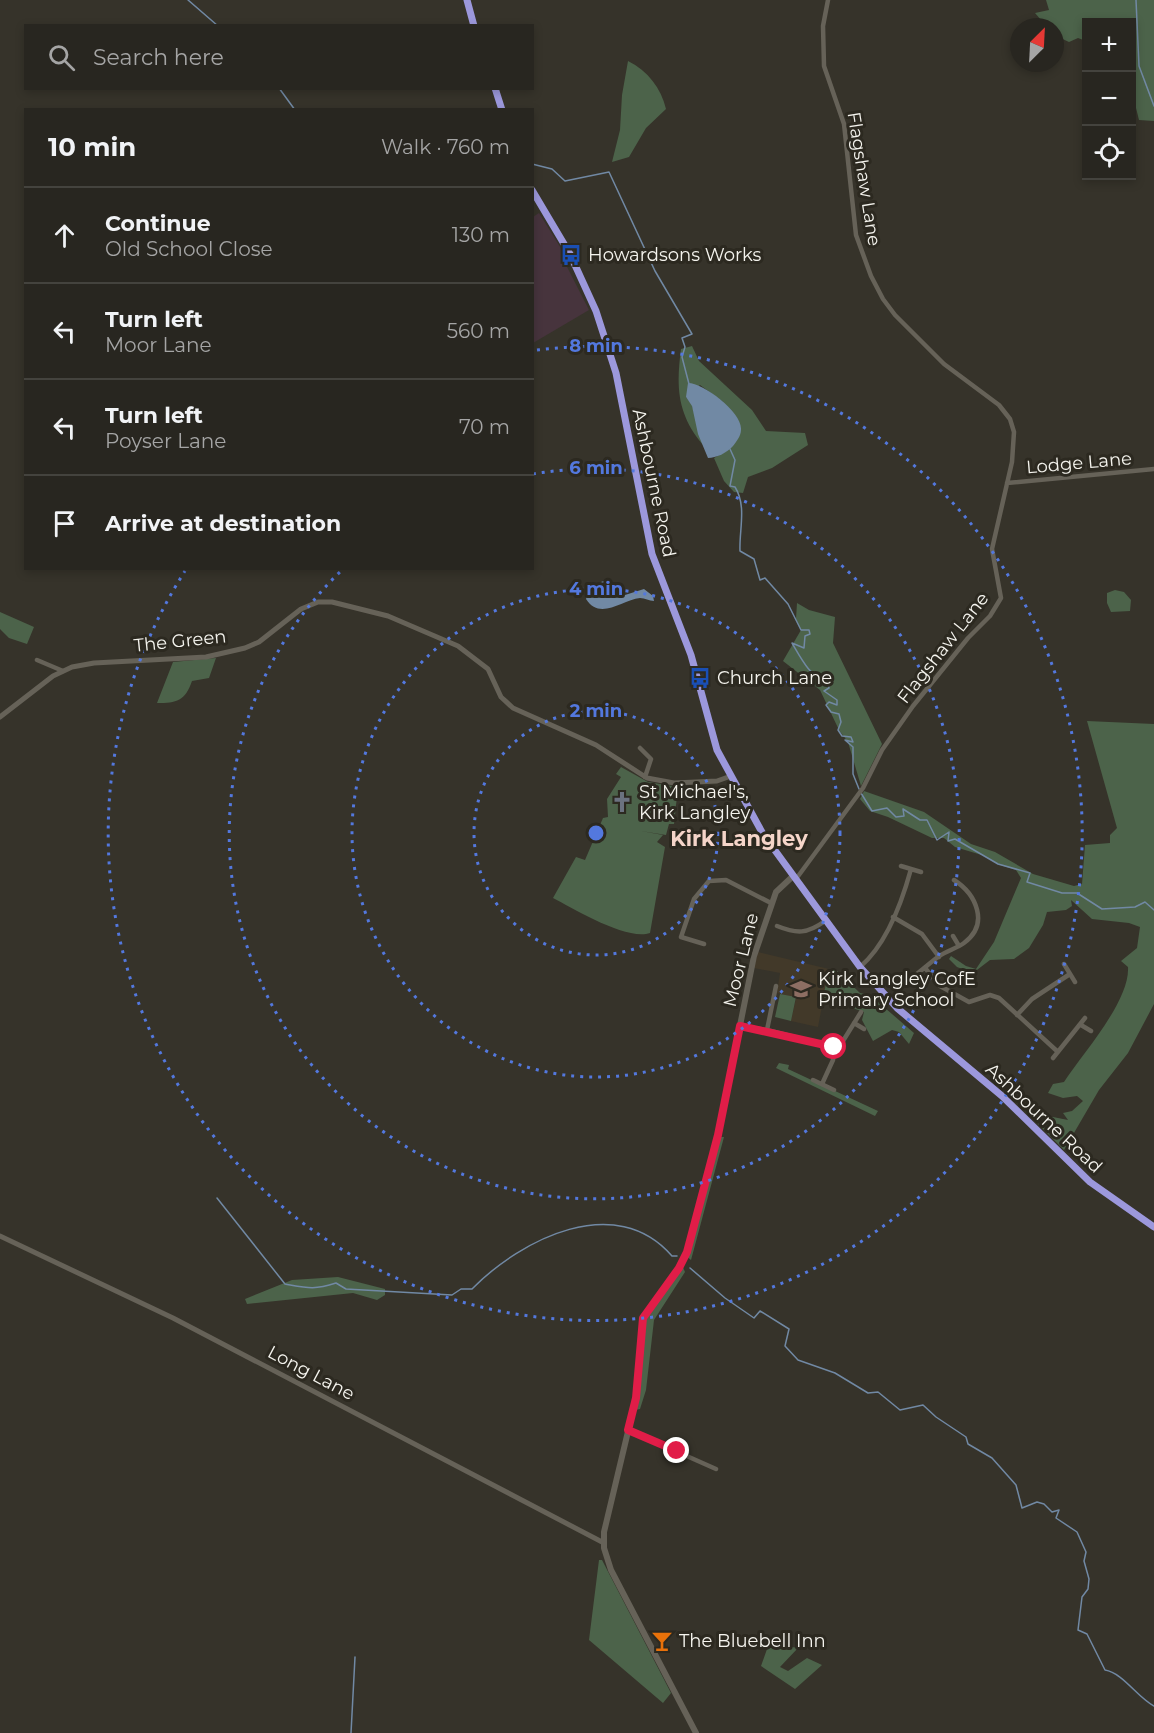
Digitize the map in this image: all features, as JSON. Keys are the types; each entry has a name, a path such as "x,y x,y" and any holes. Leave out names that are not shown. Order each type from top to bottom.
{"highway":[{"path":"467,0 473,24"},
{"path":"496,90 501,108"},
{"name":"Ashbourne Road","path":"534,193 580,272 609,347 652,554 691,655 712,736 731,776 764,834 860,967 897,1008 1002,1096 1090,1182 1154,1227"}],"main road":[{"name":"Moor Lane","path":"696,1733 611,1570 604,1543 636,1398 643,1318 679,1268 687,1252 718,1135 754,956 776,892 794,878"}],"street":[{"name":"Flagshaw Lane","path":"794,878 863,788 882,750 913,706 968,638 990,616 1001,598 992,549 1014,445 1010,419 990,397 944,364 895,315 883,299 861,251 851,200 844,124 825,66 823,26 828,0"},
{"name":"Lodge Lane","path":"1006,483 1154,469"},
{"name":"The Green","path":"0,717 63,671 94,663 206,657 245,648 259,642 301,609 318,602 347,605 388,616 431,634 481,662 488,669 501,697 513,708 596,745 645,777"},
{"path":"37,660 63,671"},
{"path":"640,748 651,759"},
{"path":"658,754 651,759 645,777 674,783 717,781 731,776"},
{"path":"901,866 921,872"},
{"path":"860,967 874,951 903,897 911,869"},
{"path":"704,944 681,937 694,899 709,881 726,880 771,903"},
{"path":"913,977 971,936 978,922 974,898 954,880"},
{"path":"974,898 980,894"},
{"path":"892,917 922,934 939,957"},
{"path":"777,926 802,933 809,932 825,921"},
{"path":"953,936 959,946"},
{"path":"1064,964 1075,982"},
{"path":"925,968 940,986 963,1000 972,1002 994,996 1058,1052"},
{"path":"1017,1015 1037,996 1071,974"},
{"path":"767,1030 776,986"},
{"path":"740,1026 767,1030 834,1047 843,1041 861,1012"},
{"path":"1053,1058 1085,1018"},
{"path":"854,1023 864,1029"},
{"path":"1081,1025 1091,1031"},
{"path":"822,1084 833,1060 834,1047"},
{"path":"813,1080 834,1090"},
{"name":"Long Lane","path":"0,1236 173,1318 604,1543"},
{"path":"628,1430 716,1469"}],"shaded area":[{"path":"539,213 562,250 563,259 589,310 534,342 534,216"},
{"name":"Kirk Langley CofE Primary School","path":"758,952 829,969 818,1027 791,1021 796,998 777,993 780,973 754,968"}],"green space":[{"path":"1046,0 1154,0 1154,121 1139,120 1136,108 1136,18 1082,18 1082,40 1078,38 1069,42 1064,40 1064,18 1039,18 1035,13 1049,10"},
{"path":"628,61 653,81 666,109 646,128 629,157 612,162 620,130 622,95"},
{"path":"692,346 699,361 752,410 766,431 805,433 808,445 772,468 748,477 743,493 734,492 724,481 714,458 730,449 723,402 700,385 686,397 692,405 703,445 694,434 683,411 679,388 681,349"},
{"path":"1115,590 1124,592 1131,600 1130,611 1111,612 1107,603 1107,593"},
{"path":"797,603 809,610 835,617 833,643 882,744 861,786 848,742 839,730 820,690 783,661 801,630 796,619"},
{"path":"0,612 34,627 27,644 9,638 0,629"},
{"path":"216,658 209,678 192,681 186,693 179,700 157,703 173,662"},
{"path":"1087,721 1154,724 1154,1004 1128,1053 1099,1090 1064,1150 1038,1124 1053,1117 1068,1120 1063,1113 1072,1111 1083,1101 1077,1096 1063,1098 1048,1093 1053,1084 1064,1082 1114,1011 1127,981 1128,967 1121,961 1137,948 1140,927 1129,923 1092,919 1071,900 1072,906 1066,910 1047,912 1043,925 1029,948 1014,959 990,960 973,973 957,967 949,959 951,956 966,966 976,969 994,942 1021,878 1016,870 997,864 985,856 955,847 944,838 932,838 870,811 860,799 864,791 924,812 971,844 995,852 1033,874 1074,886 1082,884 1085,845 1110,843 1110,835 1117,828"},
{"path":"621,767 648,782 672,786 671,794 677,796 674,824 669,824 666,835 641,831 663,835 657,842 665,847 650,933 640,934 615,928 553,898 576,857 585,860 603,818 608,817 607,799 621,777 616,774"},
{"path":"829,969 837,971 860,993 870,995 914,1033 909,1044 899,1032 892,1030 873,1041 862,1020 864,1012 832,1001 831,1004 822,1003"},
{"path":"780,994 796,997 791,1021 775,1017"},
{"path":"779,1063 789,1065 788,1069 878,1111 875,1116 776,1068"},
{"path":"720,1137 724,1137 691,1260 686,1256"},
{"path":"682,1265 685,1272 654,1320 646,1390 640,1409 635,1410 644,1324 648,1314"},
{"path":"338,1277 385,1289 385,1295 377,1300 353,1293 247,1304 245,1299 292,1280"},
{"path":"599,1560 602,1560 671,1693 663,1703 589,1640"},
{"path":"772,1635 784,1640 786,1646 798,1648 780,1667 788,1671 807,1658 822,1665 795,1689 761,1666"}],"water":[{"path":"688,383 712,393 736,415 740,423 741,432 738,439 731,449 721,455 708,458 698,434 692,406 686,397"},
{"path":"604,581 625,595 644,589 653,596 654,601 640,598 612,608 598,608 586,599 592,587"}],"waterway":[{"path":"188,0 216,24"},
{"path":"1136,0 1139,66 1154,106"},
{"path":"280,90 294,108"},
{"path":"534,164 552,169 565,181 609,172 655,271 692,334 682,338 685,347 682,357 689,384"},
{"path":"730,449 735,460 730,486 735,487 739,494 742,510 740,551 754,559 760,580 765,578 788,604 801,630 809,630 810,634 805,636 804,648 792,643 811,672 828,684 829,688 824,691 837,700 837,705 829,702 826,705 831,712 839,714 841,722 838,730 842,736 851,737 853,742 845,740 853,747 853,774 859,789"},
{"path":"861,793 872,811 887,808 896,817 904,816 903,809 920,820 927,820 937,840 949,832 948,841 955,839 998,864 1030,873 1027,882 1062,893 1077,893 1102,909 1135,907 1145,902 1154,910"},
{"path":"217,1198 285,1284 305,1287 322,1287 336,1283 346,1289 452,1295 461,1289 472,1289 492,1271 542,1239 569,1229 597,1225 624,1227 649,1237 672,1256 677,1256"},
{"path":"690,1268 725,1298 754,1318 760,1311 789,1329 785,1346 798,1360 835,1373 868,1393 878,1392 900,1410 923,1405 936,1417 966,1437 968,1444 992,1458 1016,1485 1022,1508 1037,1502 1044,1504 1052,1512 1059,1510 1056,1518 1077,1532 1086,1552 1084,1561 1089,1579 1088,1589 1082,1597 1078,1630 1087,1634 1105,1670 1124,1680 1154,1706"},
{"path":"351,1733 355,1657"}],"place":[{"name":"Howardsons Works","path":"571,255"},
{"name":"Church Lane","path":"700,678"},
{"name":"St Michael's, Kirk Langley","path":"622,802"},
{"name":"Kirk Langley CofE Primary School","path":"801,989"},
{"name":"The Bluebell Inn","path":"662,1641"}],"district":[{"name":"Kirk Langley","path":"739,839"}],"route":[{"path":"677,1451 628,1430 636,1398 640,1333 647,1311 679,1268 687,1252 718,1135 740,1026 767,1030 834,1047"}]}
